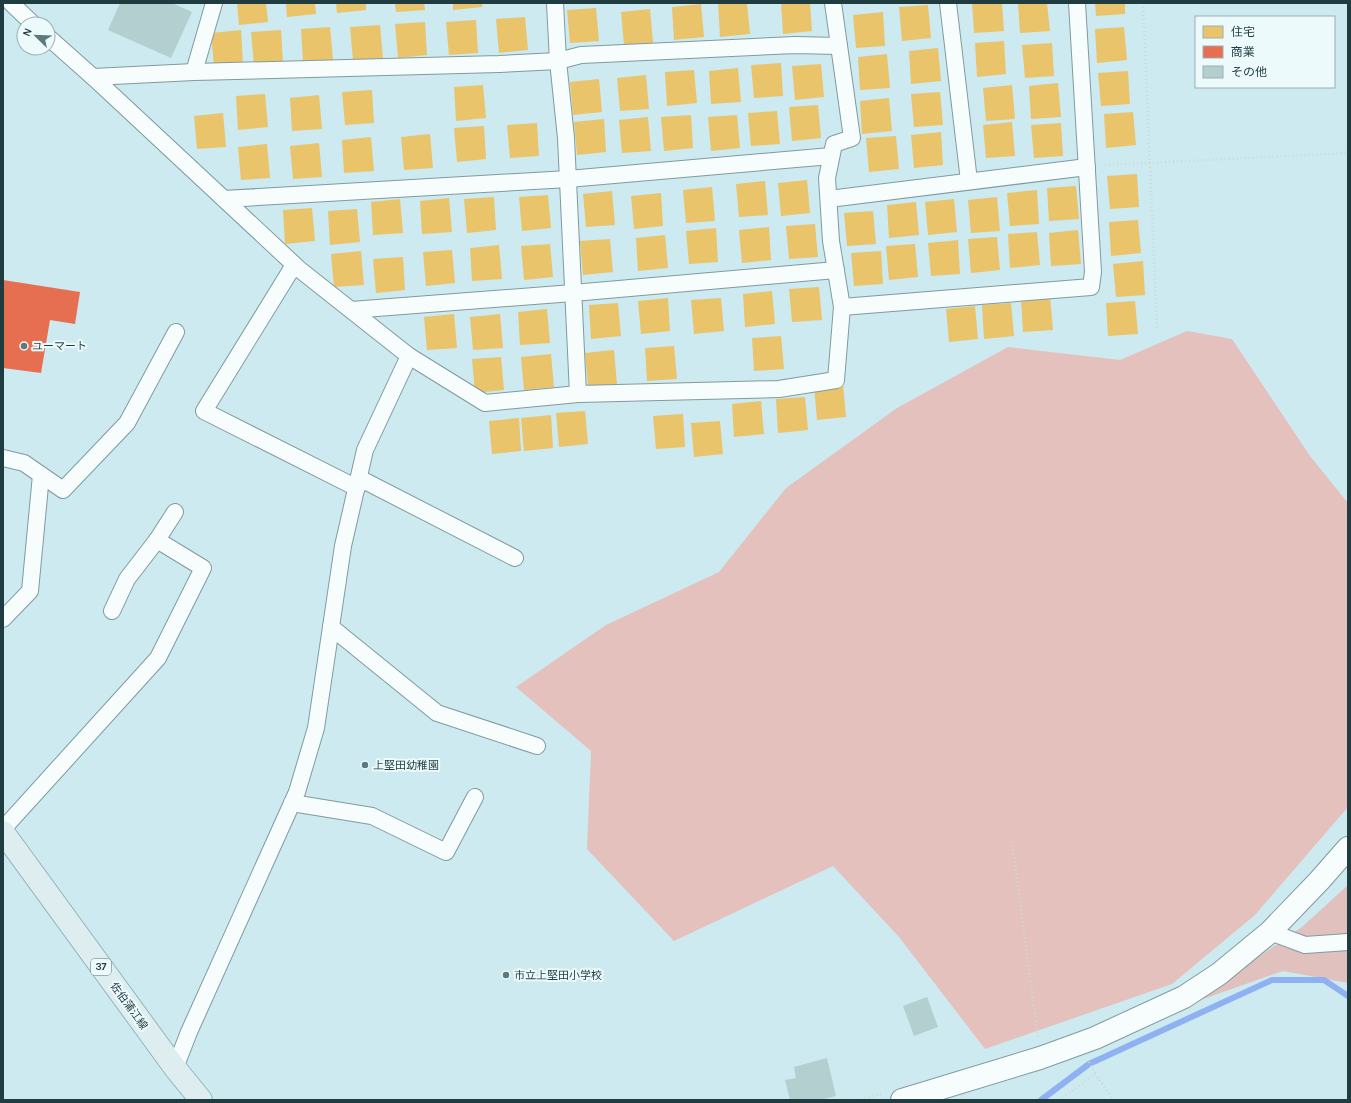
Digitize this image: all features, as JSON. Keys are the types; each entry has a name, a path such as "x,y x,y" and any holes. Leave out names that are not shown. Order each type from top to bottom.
{"main road":[{"name":"佐伯蒲江線","path":"3,832 175,1068 201,1100"}],"street":[{"path":"11,3 25,16"},
{"path":"194,72 214,3"},
{"path":"555,3 558,61 566,138 578,394"},
{"path":"56,44 294,265 409,356 485,403 578,394 779,389 836,380 842,307 831,241 828,178 834,144 852,138 833,3"},
{"path":"948,3 969,182"},
{"path":"842,307 1091,287 1093,272 1077,3"},
{"path":"93,77 194,72 499,64 558,61 581,55 795,45 839,46"},
{"path":"224,199 568,179 832,156"},
{"path":"829,199 1087,167"},
{"path":"294,265 204,411 515,558"},
{"path":"351,310 573,293 836,270"},
{"path":"3,458 24,463 63,490 127,423 176,332"},
{"path":"175,1068 189,1032 297,792 316,728 343,546 365,450 409,356"},
{"path":"3,619 30,591 41,475"},
{"path":"112,611 127,579 157,540 175,512"},
{"path":"3,829 158,658 203,568 157,540"},
{"path":"331,628 437,713 537,746"},
{"path":"292,803 372,816 446,852 475,797"},
{"path":"896,1095 1040,1058 1096,1038 1184,997 1218,974 1270,932 1319,881 1348,848"},
{"path":"1270,932 1304,946 1348,942"}],"path":[{"path":"1143,3 1157,329"},
{"path":"1087,167 1150,162 1348,153"},
{"path":"1012,842 1040,1058"},
{"path":"1059,1100 1094,1072 1114,1100"},
{"path":"861,1100 896,1095"}],"shaded area":[{"path":"1187,331 1232,339 1310,456 1348,503 1348,807 1255,915 1172,984 985,1049 899,937 833,866 674,941 587,849 591,751 516,687 606,625 719,572 786,488 897,408 1008,347 1120,360"},
{"path":"1348,885 1348,983 1283,971 1192,1003 1302,927"}],"building: 住宅":[{"path":"237,3 266,3 268,22 239,25"},
{"path":"286,3 315,3 316,14 287,17"},
{"path":"336,3 366,3 366,10 337,13"},
{"path":"395,3 424,3 425,10 396,12"},
{"path":"453,3 482,3 482,7 453,10"},
{"path":"718,3 747,3 750,34 720,37"},
{"path":"781,3 810,3 812,31 783,34"},
{"path":"972,3 1002,3 1004,31 974,33"},
{"path":"1018,3 1047,3 1050,31 1020,33"},
{"path":"1095,3 1125,3 1125,14 1096,16"},
{"path":"701,4 704,37 674,40 672,7"},
{"path":"928,5 931,38 902,41 899,7"},
{"path":"596,8 599,41 570,43 567,10"},
{"path":"650,9 653,43 624,45 621,12"},
{"path":"883,12 885,46 856,48 853,15"},
{"path":"525,17 528,50 499,53 496,19"},
{"path":"476,20 478,53 449,55 446,22"},
{"path":"425,22 427,55 398,58 395,24"},
{"path":"380,25 383,58 353,60 350,27"},
{"path":"330,27 333,60 303,63 301,29"},
{"path":"1124,27 1127,60 1097,63 1095,29"},
{"path":"241,30 243,64 214,66 211,33"},
{"path":"281,30 283,63 254,66 251,32"},
{"path":"1004,41 1006,74 977,77 975,43"},
{"path":"1052,43 1054,76 1025,78 1022,45"},
{"path":"938,48 941,81 911,84 909,51"},
{"path":"887,54 890,88 860,90 858,57"},
{"path":"781,63 783,96 754,98 751,65"},
{"path":"821,64 824,97 795,100 792,66"},
{"path":"738,68 741,102 711,104 709,71"},
{"path":"694,70 697,103 667,106 665,72"},
{"path":"1128,71 1130,104 1101,106 1098,73"},
{"path":"646,75 649,109 620,111 617,78"},
{"path":"599,79 602,112 573,115 570,82"},
{"path":"1058,83 1061,117 1031,119 1029,86"},
{"path":"483,85 486,118 456,121 454,87"},
{"path":"1012,85 1015,119 986,121 983,88"},
{"path":"372,90 374,123 345,125 342,92"},
{"path":"940,92 943,125 914,127 911,94"},
{"path":"265,94 268,127 238,130 236,96"},
{"path":"319,95 322,129 292,131 290,98"},
{"path":"889,98 892,131 862,134 860,101"},
{"path":"818,105 821,138 792,141 789,107"},
{"path":"777,111 780,144 751,146 748,113"},
{"path":"1133,112 1136,145 1106,148 1104,114"},
{"path":"223,113 226,147 197,149 194,116"},
{"path":"691,115 693,148 664,151 661,117"},
{"path":"737,115 740,148 711,151 708,117"},
{"path":"648,117 651,151 622,153 619,120"},
{"path":"604,119 606,152 577,155 574,122"},
{"path":"1012,122 1015,156 986,158 983,125"},
{"path":"537,123 539,156 510,158 507,125"},
{"path":"1061,123 1063,156 1034,158 1031,125"},
{"path":"484,126 486,159 457,162 454,128"},
{"path":"941,132 943,165 914,168 911,135"},
{"path":"430,134 433,168 404,170 401,137"},
{"path":"896,136 899,169 869,172 866,138"},
{"path":"371,137 374,171 344,173 342,140"},
{"path":"319,143 322,177 293,179 290,146"},
{"path":"267,144 270,178 241,180 238,147"},
{"path":"1137,174 1139,207 1110,209 1107,176"},
{"path":"807,180 810,213 781,216 778,183"},
{"path":"765,181 768,215 739,217 736,184"},
{"path":"1076,186 1079,219 1049,221 1047,188"},
{"path":"712,187 715,221 686,223 683,190"},
{"path":"1037,190 1039,224 1010,226 1007,193"},
{"path":"612,191 615,225 586,227 583,194"},
{"path":"661,193 663,226 634,229 631,196"},
{"path":"548,195 551,228 522,231 519,197"},
{"path":"494,197 496,230 467,233 464,199"},
{"path":"997,197 1000,231 971,233 968,200"},
{"path":"449,198 452,232 422,234 420,201"},
{"path":"400,199 403,233 373,235 371,202"},
{"path":"954,199 957,232 928,235 925,202"},
{"path":"916,202 919,235 889,238 887,205"},
{"path":"312,208 315,241 285,244 283,210"},
{"path":"357,209 360,242 330,245 328,211"},
{"path":"873,211 876,244 847,246 844,213"},
{"path":"1138,220 1141,253 1111,256 1109,222"},
{"path":"815,224 818,257 789,259 786,226"},
{"path":"769,227 771,260 742,263 739,230"},
{"path":"716,228 718,262 689,264 686,231"},
{"path":"1078,230 1081,264 1051,266 1049,233"},
{"path":"1037,232 1040,265 1010,268 1008,234"},
{"path":"665,235 668,268 638,271 636,238"},
{"path":"997,237 1000,270 971,273 968,239"},
{"path":"610,239 613,272 583,275 580,241"},
{"path":"958,240 960,274 931,276 928,243"},
{"path":"550,244 553,277 524,280 521,246"},
{"path":"915,244 918,277 889,280 886,246"},
{"path":"499,245 502,279 472,281 470,248"},
{"path":"452,250 455,283 426,286 423,252"},
{"path":"361,251 364,285 334,287 331,254"},
{"path":"881,251 883,284 854,286 851,253"},
{"path":"403,257 405,290 376,293 373,259"},
{"path":"1143,261 1145,295 1116,297 1113,264"},
{"path":"819,287 822,320 792,322 789,289"},
{"path":"772,291 775,324 745,327 743,294"},
{"path":"1050,296 1053,330 1023,332 1021,299"},
{"path":"668,298 670,331 641,334 638,301"},
{"path":"721,298 724,331 694,334 691,300"},
{"path":"1135,301 1138,334 1108,336 1106,303"},
{"path":"618,303 621,336 591,339 589,305"},
{"path":"1011,303 1014,336 984,339 982,305"},
{"path":"975,306 978,339 949,342 946,309"},
{"path":"547,309 550,343 520,345 518,312"},
{"path":"454,314 457,348 427,350 424,317"},
{"path":"500,314 503,348 473,350 470,317"},
{"path":"781,336 784,369 754,371 752,338"},
{"path":"674,346 677,379 647,381 645,348"},
{"path":"614,350 617,384 588,386 585,353"},
{"path":"551,354 554,387 524,390 521,357"},
{"path":"501,357 504,390 475,393 472,359"},
{"path":"843,384 846,417 817,420 814,386"},
{"path":"805,397 808,430 778,433 776,399"},
{"path":"761,401 764,434 734,437 732,404"},
{"path":"585,411 588,444 559,447 556,413"},
{"path":"683,414 685,447 656,449 653,416"},
{"path":"551,415 553,448 524,451 521,418"},
{"path":"519,418 521,451 492,454 489,421"},
{"path":"720,421 723,454 694,457 691,423"}],"building: 商業":[{"name":"ユーマート","path":"3,280 80,292 75,324 50,320 41,373 3,368"}],"building: その他":[{"path":"120,3 172,3 192,12 171,58 108,30"},
{"path":"927,997 938,1027 914,1036 903,1006"},
{"path":"827,1058 836,1096 820,1100 790,1100 785,1080 796,1078 794,1067"}],"waterway":[{"path":"1041,1100 1089,1064 1272,980 1324,980 1348,996"}],"place":[{"name":"ユーマート","path":"24,346"},
{"name":"上堅田幼稚園","path":"365,765"},
{"name":"市立上堅田小学校","path":"506,975"}]}
